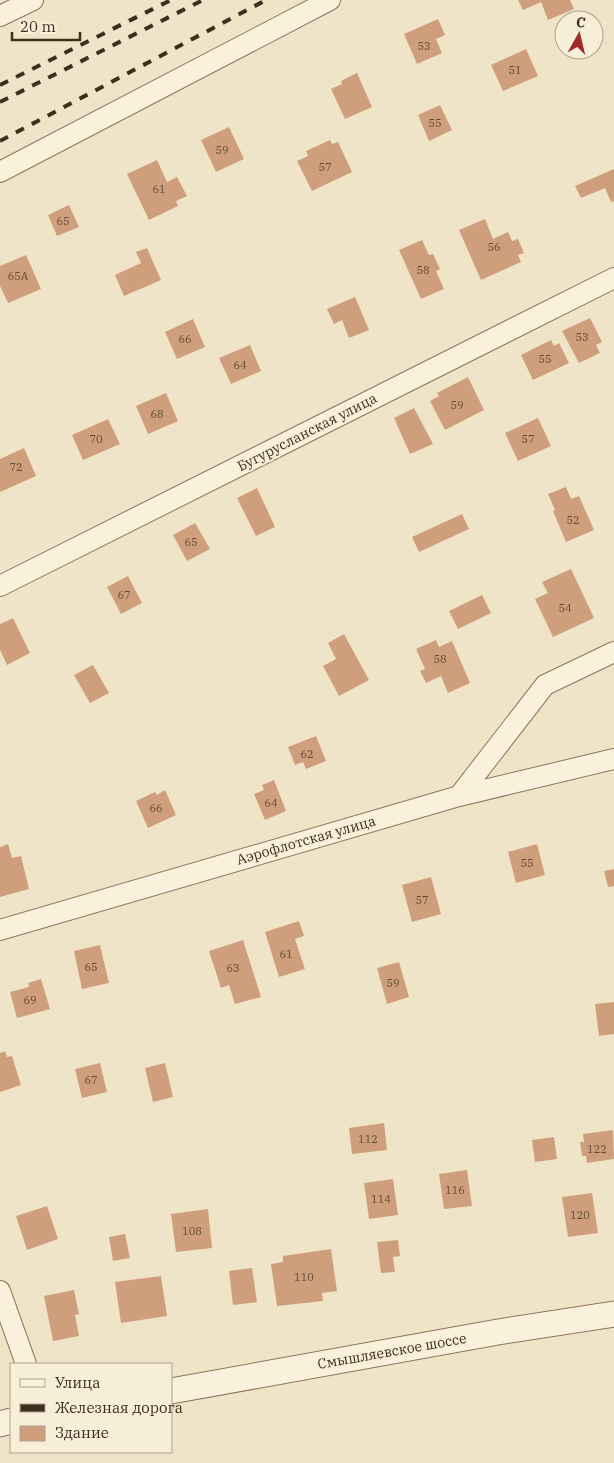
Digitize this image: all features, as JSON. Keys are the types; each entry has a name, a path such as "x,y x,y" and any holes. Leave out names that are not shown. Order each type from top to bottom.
{"street":[{"path":"0,16 33,0"},
{"path":"0,172 330,0"},
{"name":"Бугурусланская улица","path":"0,586 614,278"},
{"path":"459,796 545,686 614,652"},
{"name":"Аэрофлотская улица","path":"0,930 459,796 614,759"},
{"path":"0,1291 26,1363"},
{"name":"Смышляевское шоссе","path":"172,1391 498,1332 614,1314"}],"building":[{"path":"518,0 570,0 574,9 554,10 554,17 548,20 541,2 523,10"},
{"path":"438,19 445,35 436,39 442,53 417,64 404,34"},
{"path":"526,49 538,76 503,91 491,65"},
{"path":"357,73 372,107 345,119 331,89 342,84 341,81"},
{"path":"440,105 452,130 429,141 418,115"},
{"path":"229,127 244,159 216,172 201,140"},
{"path":"330,140 332,144 338,142 352,172 312,191 297,161 308,156 306,151"},
{"path":"157,160 167,182 177,177 187,196 176,201 178,206 149,220 127,174"},
{"path":"614,169 614,201 611,202 605,188 581,198 575,186"},
{"path":"69,205 79,227 57,236 48,215"},
{"path":"485,219 493,239 508,232 512,241 518,239 524,253 518,255 521,262 481,280 459,230"},
{"path":"422,240 429,255 433,254 440,269 436,271 444,289 421,299 399,250"},
{"path":"147,248 161,280 124,296 115,275 141,263 136,252"},
{"path":"26,255 41,289 8,303 0,286 0,266"},
{"path":"355,297 369,330 349,338 342,320 334,324 327,309"},
{"path":"590,318 602,342 596,345 600,353 579,363 562,331"},
{"path":"193,319 205,347 177,359 165,332"},
{"path":"551,340 554,346 559,343 569,363 533,380 521,355"},
{"path":"250,345 261,371 231,384 219,358"},
{"path":"468,377 484,410 445,430 430,401 439,396 437,393"},
{"path":"166,393 178,421 148,434 136,406"},
{"path":"414,408 433,444 410,454 394,418"},
{"path":"538,418 551,446 518,461 505,433"},
{"path":"108,419 120,444 83,460 72,435"},
{"path":"24,448 36,476 0,492 0,459"},
{"path":"566,487 571,499 579,496 594,530 566,542 548,494"},
{"path":"257,488 275,527 256,536 237,498"},
{"path":"462,514 469,529 419,552 412,537"},
{"path":"195,523 210,549 187,561 173,535"},
{"path":"571,569 594,618 553,637 535,599 548,593 542,582"},
{"path":"128,576 142,603 121,614 107,587"},
{"path":"482,595 491,613 458,629 449,611"},
{"path":"13,618 30,653 7,665 0,650 0,624"},
{"path":"344,634 369,680 339,696 323,666 336,659 328,643"},
{"path":"436,640 439,647 452,641 470,683 448,693 441,676 426,683 420,671 425,669 416,649"},
{"path":"93,665 109,693 90,703 74,675"},
{"path":"316,736 326,761 306,769 303,762 295,765 288,747"},
{"path":"274,780 286,811 265,820 254,794 264,790 262,785"},
{"path":"165,790 176,815 148,828 136,801 155,792 157,795"},
{"path":"8,844 12,858 21,856 29,889 0,897 0,847"},
{"path":"537,844 545,875 516,883 508,852"},
{"path":"614,869 614,886 608,887 604,871"},
{"path":"431,877 441,914 412,922 402,885"},
{"path":"299,921 304,936 295,939 305,969 279,977 265,932"},
{"path":"243,940 261,997 235,1004 229,985 221,988 209,951"},
{"path":"100,945 109,983 82,989 74,951"},
{"path":"399,962 409,997 387,1004 377,968"},
{"path":"41,979 50,1009 17,1018 10,992 29,987 28,983"},
{"path":"614,1002 614,1034 599,1036 595,1004"},
{"path":"5,1051 7,1057 12,1056 21,1085 0,1092 0,1053"},
{"path":"100,1063 107,1092 82,1098 75,1069"},
{"path":"165,1063 173,1097 153,1102 145,1068"},
{"path":"384,1123 387,1150 352,1154 349,1128"},
{"path":"613,1130 614,1159 587,1163 586,1156 582,1156 580,1142 584,1142 583,1134"},
{"path":"554,1137 557,1159 535,1162 532,1140"},
{"path":"467,1170 472,1206 444,1209 439,1174"},
{"path":"393,1179 398,1215 369,1219 364,1183"},
{"path":"592,1193 598,1233 568,1237 562,1197"},
{"path":"47,1206 58,1239 27,1250 16,1216"},
{"path":"208,1209 212,1248 176,1252 171,1214"},
{"path":"125,1234 130,1258 113,1261 109,1237"},
{"path":"398,1240 400,1256 393,1257 395,1272 381,1273 377,1242"},
{"path":"331,1249 337,1291 322,1293 323,1301 277,1306 271,1264 283,1262 283,1256"},
{"path":"252,1268 257,1302 233,1305 229,1271"},
{"path":"161,1276 167,1316 121,1323 115,1282"},
{"path":"74,1290 79,1314 75,1315 79,1336 53,1341 44,1296"}],"railway":[{"path":"0,85 171,0"},
{"path":"0,102 203,0"},
{"path":"0,141 266,0"}]}
